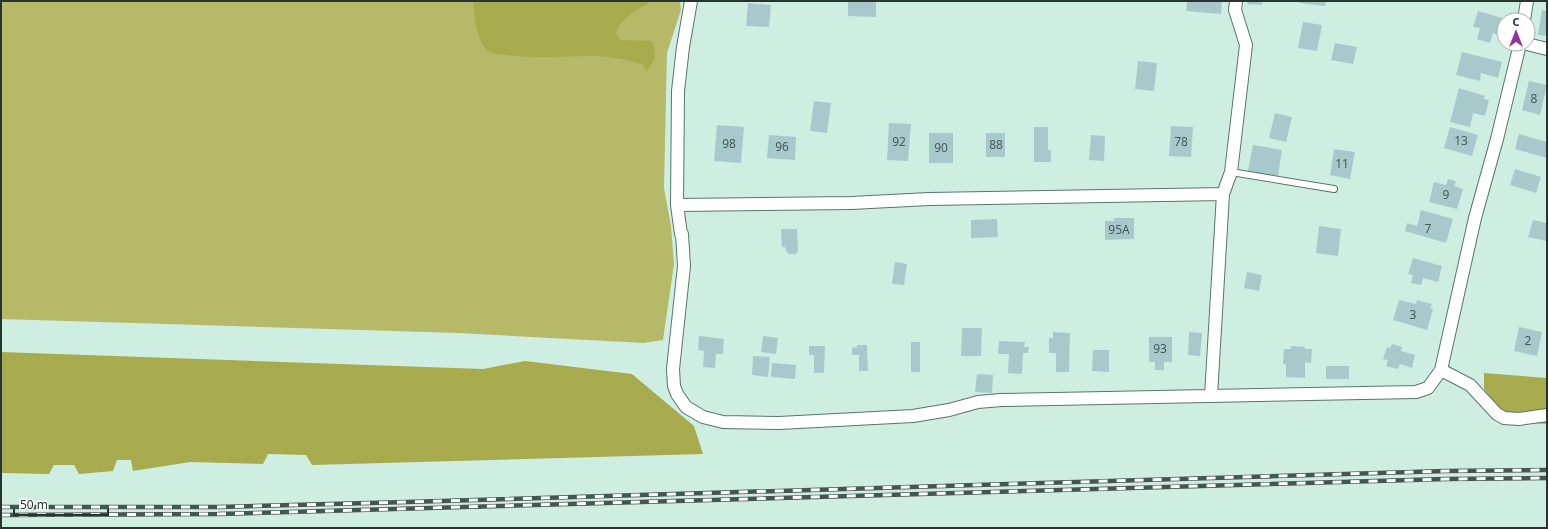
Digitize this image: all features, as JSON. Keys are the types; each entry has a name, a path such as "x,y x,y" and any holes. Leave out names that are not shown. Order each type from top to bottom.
{"street":[{"path":"691,1 683,47 678,91 677,205 682,234 684,266 673,369 674,386 677,394 686,407 702,417 723,422 779,423 913,416 949,410 978,402 1001,400 1416,392 1428,388 1440,370 1475,218 1497,139 1518,52"},
{"path":"1211,396 1223,194 1231,172 1246,45 1235,10 1236,1"},
{"path":"1525,12 1527,1"},
{"path":"1536,46 1547,49"},
{"path":"677,205 851,203 929,199 1223,194"},
{"path":"1440,370 1470,385 1497,414 1504,418 1519,419 1547,415"}],"lane":[{"path":"1231,172 1334,189"}],"green space":[{"path":"1,1 680,1 681,10 667,53 664,188 671,226 674,264 663,340 644,343 459,333 1,319"}],"shaded area":[{"path":"474,1 652,1 625,18 616,34 621,40 652,41 655,54 654,58 646,71 642,64 618,58 593,56 527,57 492,53 482,43 479,36 475,21"},
{"path":"1,352 483,369 525,361 632,374 694,426 703,454 312,465 306,455 268,454 263,464 190,462 133,471 131,460 117,460 113,471 79,474 74,465 54,465 49,474 1,473"},
{"path":"1484,373 1547,378 1547,424 1527,423 1507,416 1484,389"}],"building":[{"path":"848,1 876,1 876,17 848,16"},
{"path":"1187,1 1222,1 1221,14 1186,11"},
{"path":"1248,1 1262,1 1262,5 1247,4"},
{"path":"1300,1 1326,1 1325,6 1300,3"},
{"path":"748,3 771,5 769,27 746,26"},
{"path":"1542,10 1547,11 1547,36 1538,35"},
{"path":"1478,11 1496,16 1496,34 1493,33 1490,43 1477,39 1480,28 1473,27"},
{"path":"1303,22 1322,25 1317,51 1298,48"},
{"path":"1335,43 1357,47 1353,64 1331,60"},
{"path":"1462,52 1502,62 1498,78 1481,73 1480,81 1456,75"},
{"path":"1138,61 1157,63 1154,91 1135,89"},
{"path":"1529,81 1547,85 1540,115 1522,110"},
{"path":"1459,88 1485,96 1484,99 1489,100 1485,116 1473,113 1470,127 1450,122"},
{"path":"814,101 831,103 827,133 810,131"},
{"path":"1275,113 1292,117 1286,142 1269,138"},
{"path":"889,123 911,124 908,161 887,160"},
{"path":"717,125 744,127 741,163 714,161"},
{"path":"1171,126 1193,127 1191,157 1169,156"},
{"path":"1034,127 1048,127 1048,150 1051,150 1051,162 1034,162"},
{"path":"1450,127 1478,135 1472,156 1444,148"},
{"path":"929,133 953,133 953,163 929,163"},
{"path":"986,133 1005,133 1005,157 986,157"},
{"path":"1519,134 1547,142 1547,158 1515,149"},
{"path":"769,135 796,137 795,160 767,158"},
{"path":"1091,135 1105,136 1104,161 1089,160"},
{"path":"1253,145 1282,150 1278,176 1248,171"},
{"path":"1334,149 1355,152 1350,179 1330,175"},
{"path":"1515,169 1541,177 1536,193 1510,185"},
{"path":"1448,179 1456,181 1454,186 1463,189 1457,209 1429,202 1434,182 1446,185"},
{"path":"1421,210 1453,219 1446,243 1405,231 1407,223 1417,226"},
{"path":"1114,218 1134,218 1134,239 1105,240 1105,221 1114,221"},
{"path":"997,219 998,237 971,238 971,220"},
{"path":"1533,220 1547,223 1547,241 1528,237"},
{"path":"1319,226 1341,229 1338,256 1316,253"},
{"path":"781,229 797,229 798,250 796,254 789,254 785,247 782,247"},
{"path":"1413,258 1442,266 1438,282 1423,278 1421,285 1411,283 1413,275 1408,274"},
{"path":"895,262 907,264 904,285 892,284"},
{"path":"1247,272 1262,275 1259,291 1244,288"},
{"path":"1399,300 1416,304 1417,300 1432,304 1430,308 1433,309 1427,330 1393,320"},
{"path":"1519,327 1542,332 1537,356 1514,351"},
{"path":"962,328 982,328 981,356 961,356"},
{"path":"1053,332 1070,333 1069,372 1056,372 1056,353 1049,353 1049,338 1053,338"},
{"path":"1189,332 1202,333 1200,356 1188,355"},
{"path":"699,336 724,339 723,354 716,354 715,368 703,367 704,351 698,350"},
{"path":"763,336 778,338 776,354 761,352"},
{"path":"1149,337 1172,337 1172,362 1164,362 1164,370 1155,370 1155,362 1149,362"},
{"path":"999,341 1025,342 1024,347 1029,347 1028,353 1023,353 1022,374 1008,373 1009,354 998,354"},
{"path":"911,342 920,342 920,372 911,372"},
{"path":"1392,344 1402,347 1401,351 1415,355 1412,368 1400,364 1398,369 1386,366 1388,360 1383,359 1387,347 1390,348"},
{"path":"857,345 867,345 868,371 859,371 859,355 852,355 852,348 857,347"},
{"path":"809,346 825,346 824,373 814,373 814,355 809,355"},
{"path":"1291,346 1312,349 1311,363 1305,362 1305,378 1286,377 1286,364 1283,364 1284,349 1291,349"},
{"path":"1093,350 1109,350 1109,372 1092,371"},
{"path":"753,356 770,357 768,377 752,375"},
{"path":"772,363 796,365 795,379 771,377"},
{"path":"1326,366 1349,366 1349,379 1326,379"},
{"path":"977,374 993,375 992,393 975,392"}],"railway":[{"path":"1,507 218,507 1446,471 1547,470"},
{"path":"1,515 218,514 1446,479 1547,478"}]}
